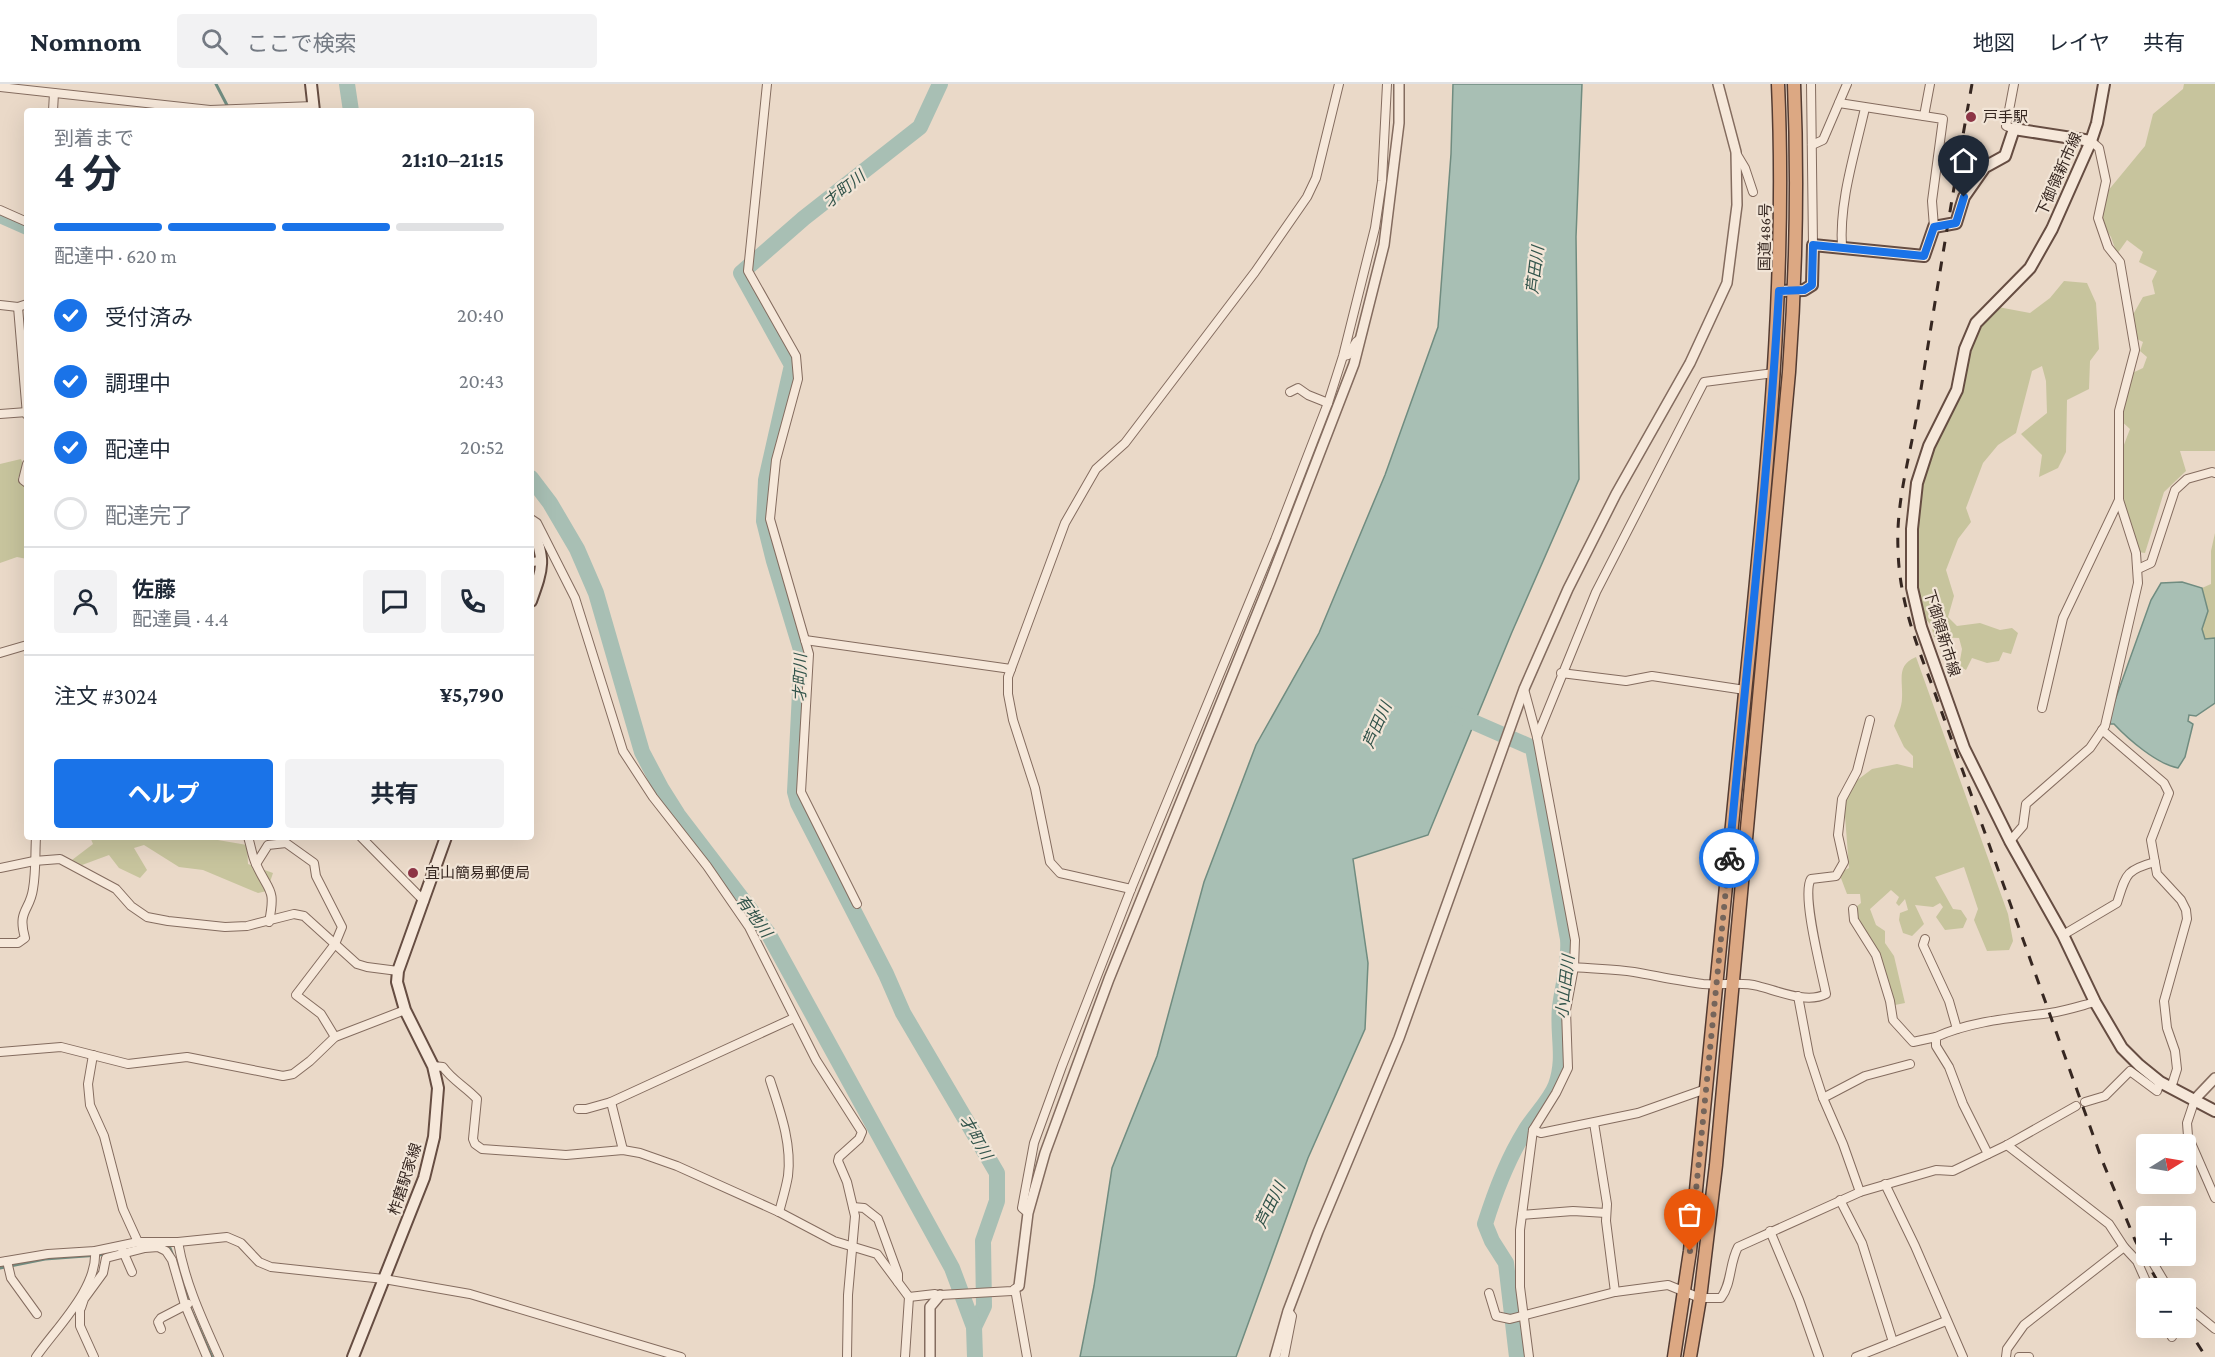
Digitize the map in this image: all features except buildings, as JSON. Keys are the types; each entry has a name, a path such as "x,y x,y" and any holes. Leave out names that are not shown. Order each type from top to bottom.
{"highway":[{"name":"国道486号","path":"1674,1357 1685,1292 1717,984 1774,373 1779,291 1781,147 1778,84"},
{"name":"国道486号","path":"1690,1357 1700,1298 1716,1165 1795,292 1794,84"}],"main road":[{"path":"311,84 314,108"},
{"name":"下御領新市線","path":"2104,84 2097,123 2091,141 2052,229 2030,268 1976,323 1965,349 1958,390 1929,446 1917,483 1912,529 1912,588 1921,627 1964,748 2010,841 2063,935 2095,1002 2122,1048 2139,1065 2160,1082 2195,1099 2215,1112"},
{"path":"1779,291 1795,292 1812,285 1813,245 1924,256 1934,227 1956,223 1964,197 1984,167 2005,156 2014,129 2091,141"},
{"path":"534,532 541,547 536,561 539,579 534,593"},
{"name":"柞磨駅家線","path":"353,1357 424,1178 434,1137 438,1088 433,1066 405,1010 398,981 398,970 445,840"}],"street":[{"path":"767,84 748,271 796,356 798,379 776,460 770,519 809,654 801,792 857,904"},
{"path":"1131,890 1060,873 1050,862 1035,788 1013,720 1008,694 1008,677 1065,523 1096,470 1125,443 1255,272 1307,197 1316,178 1338,84"},
{"path":"1028,1213 1022,1208 1034,1143 1131,890 1275,540 1328,403 1343,356 1375,228 1382,181 1388,84"},
{"path":"1027,1357 1015,1289 1028,1213 1045,1153 1109,978 1270,582 1354,364 1384,245 1399,123 1399,84"},
{"path":"1275,1357 1288,1311 1318,1232 1399,1038 1524,689 1574,578 1616,494 1690,363 1727,283 1737,205 1736,152 1718,84"},
{"path":"1811,84 1813,245"},
{"path":"1812,145 1823,140 1847,84"},
{"path":"1924,116 1930,84"},
{"path":"2014,84 2006,126 2014,129"},
{"path":"0,87 45,88 54,93 192,108"},
{"path":"53,108 54,93"},
{"path":"1839,103 1943,119 1932,201 1934,227"},
{"path":"1842,247 1841,232 1848,188 1865,108"},
{"path":"2010,841 2023,826 2026,804 2090,748 2105,726 2138,584 2136,553 2119,500 2119,411 2135,350 2120,262 2108,247 2098,218 2106,182 2099,148 2091,141"},
{"path":"1736,152 1745,168 1753,192"},
{"path":"0,210 24,221"},
{"path":"0,304 18,307 24,305"},
{"path":"18,307 24,378"},
{"path":"1343,356 1348,355 1360,339"},
{"path":"1537,737 1561,673 1596,592 1704,382 1774,373"},
{"path":"1290,392 1298,388 1328,403"},
{"path":"0,414 24,413"},
{"path":"2138,569 2151,563 2175,490 2187,479 2215,473"},
{"path":"2042,708 2063,618 2119,500"},
{"path":"534,521 575,598 623,751 653,797 707,866 748,927 816,1060 862,1132 859,1139 839,1157 838,1161 847,1182 855,1216 847,1357"},
{"path":"805,640 1011,669"},
{"path":"0,653 24,646"},
{"path":"1561,673 1626,681 1652,676 1745,690"},
{"path":"1524,689 1537,737 1575,940 1574,967 1565,1028 1568,1068 1556,1093 1533,1130 1522,1215 1519,1263 1522,1316 1529,1357"},
{"path":"1574,967 1633,971 1678,981 1717,984 1732,982 1755,985 1798,996 1821,997 1826,994 1810,916 1808,884 1811,879 1836,876 1844,862 1838,835 1842,799 1857,771 1870,720"},
{"path":"2102,730 2164,783 2169,793 2151,840 2157,874 2181,900 2187,919 2164,1001 2167,1028 2175,1051 2177,1069 2171,1088"},
{"path":"0,943 18,943 25,938 22,929 23,913 33,890 36,840"},
{"path":"249,840 256,864 270,888 273,902 269,921"},
{"path":"364,840 424,901"},
{"path":"256,864 268,845 286,843 314,863 316,876 342,927 335,944 296,995 321,1014 335,1037"},
{"path":"0,868 34,861 60,859 116,889 131,906 147,917 168,921 225,927 269,921 294,914 304,916 357,964 367,968 398,970"},
{"path":"2063,935 2117,903 2126,876 2135,867 2155,862"},
{"path":"1854,909 1854,920 1876,955 1890,1001 1893,1020 1913,1042 1957,1029 2032,1014 2050,1013 2095,1002"},
{"path":"1925,939 1923,945 1949,1001 1957,1029"},
{"path":"1798,996 1809,1055 1822,1098 1843,1144 1860,1192"},
{"path":"0,1052 61,1047 128,1064 187,1056 283,1076 292,1074 310,1061 335,1037 405,1010"},
{"path":"578,1109 585,1110 611,1102 794,1018"},
{"path":"1936,1037 1936,1046 1949,1067 1963,1104 1988,1154"},
{"path":"93,1055 88,1084 90,1105 104,1136 123,1209 138,1242"},
{"path":"1822,1098 1865,1076 1910,1064"},
{"path":"433,1066 443,1067 450,1077 468,1089 477,1099 473,1139 475,1144 482,1149 566,1155 622,1150 640,1153 779,1212 834,1242 877,1254 909,1297 907,1354"},
{"path":"2085,1102 2105,1096 2130,1071 2157,1091 2160,1082"},
{"path":"2215,1078 2195,1099 2187,1123 2188,1136 2215,1197"},
{"path":"770,1080 785,1129 788,1154 788,1176 779,1212"},
{"path":"1533,1130 1541,1133 1638,1113 1706,1089"},
{"path":"611,1102 622,1150"},
{"path":"1490,1293 1496,1316 1510,1319 1615,1293 1668,1286 1700,1298 1721,1298 1727,1290 1733,1257 1738,1247 1860,1192 1936,1170 1953,1171 2007,1145 2076,1106"},
{"path":"1594,1123 1606,1204 1615,1293"},
{"path":"2007,1145 2109,1224 2124,1247 2137,1261 2144,1278"},
{"path":"1885,1184 1915,1246 1963,1357"},
{"path":"1840,1200 1862,1242 1893,1342"},
{"path":"853,1208 864,1208 878,1219 898,1274 898,1282"},
{"path":"1522,1215 1572,1211 1606,1213"},
{"path":"1770,1232 1820,1357"},
{"path":"36,1357 103,1273 106,1258 138,1242 178,1242 227,1237 240,1243 259,1262 271,1268 384,1280 470,1294 681,1357"},
{"path":"178,1242 181,1261 194,1302 219,1357"},
{"path":"37,1314 11,1278 5,1264 48,1254 95,1254 122,1249 158,1247 166,1251 172,1260 185,1305 207,1357"},
{"path":"2006,1357 2007,1349 2024,1325 2124,1247"},
{"path":"122,1249 132,1272"},
{"path":"94,1357 80,1326 79,1305 94,1270 95,1254"},
{"path":"909,1297 1015,1289"},
{"path":"930,1357 930,1307 939,1296"},
{"path":"161,1329 158,1322 161,1318 194,1302"},
{"path":"1284,1357 1292,1316 1288,1311"},
{"path":"2196,1313 2215,1329"},
{"path":"1856,1357 1946,1321"},
{"path":"2019,1357 2029,1357"}],"shaded area":[{"path":"2184,84 2215,84 2215,451 2180,451 2186,471 2164,492 2145,553 2131,551 2118,510 2115,485 2118,463 2130,429 2118,418 2127,398 2128,375 2143,368 2147,357 2140,351 2143,342 2131,336 2130,320 2143,297 2155,294 2152,281 2157,271 2139,262 2143,252 2127,240 2117,254 2111,237 2099,218 2107,192 2145,146 2153,114 2183,89"},
{"path":"2064,281 2087,283 2096,303 2099,349 2090,361 2089,389 2067,400 2066,452 2058,468 2039,477 2042,455 2021,434 2047,413 2046,381 2042,366 2032,371 2016,433 1998,445 1983,463 1966,508 1971,522 1958,539 1946,570 1954,596 1948,617 1957,626 1980,623 2000,630 2012,628 2018,633 2011,654 2003,652 1999,661 1987,663 1972,658 1966,670 1959,666 1962,649 1959,638 1934,637 1931,625 1921,614 1917,565 1918,528 1915,514 1923,475 1958,392 1975,332 1998,307 2030,313 2050,298"},
{"path":"21,459 24,466 18,478 24,483 24,558 17,557 0,563 0,464"},
{"path":"2215,533 2215,638 2205,639 2202,629 2208,611 2202,588 2211,584 2211,551"},
{"path":"1916,657 2008,914 2013,941 2009,950 1987,951 1974,920 1978,909 1964,867 1935,877 1953,909 1961,910 1967,919 1963,928 1945,930 1936,917 1943,907 1940,903 1933,907 1915,905 1924,924 1912,936 1903,933 1899,920 1900,913 1908,910 1905,899 1899,906 1896,903 1899,897 1891,890 1870,909 1876,925 1885,931 1885,943 1894,956 1905,1003 1895,1005 1879,952 1858,922 1856,907 1861,903 1860,894 1847,894 1839,873 1849,868 1844,803 1852,784 1872,769 1897,764 1913,768 1913,756 1904,747 1894,726 1902,701 1903,669 1910,660"},
{"path":"91,840 218,840 247,845 248,864 273,873 267,891 258,893 203,870 179,867 144,845 134,848 147,870 140,878 119,868 109,855 82,865 72,860 93,844"}],"water":[{"name":"芦田川","path":"1453,84 1582,84 1576,237 1579,479 1512,632 1428,835 1353,859 1368,963 1365,1029 1308,1158 1236,1357 1080,1357 1094,1286 1112,1168 1157,1056 1204,882 1256,745 1319,633 1385,475 1438,327 1451,154"},
{"path":"2182,582 2202,588 2208,611 2202,629 2205,639 2215,638 2215,703 2196,716 2189,715 2188,721 2193,724 2185,757 2178,768 2161,762 2144,750 2114,724 2110,724 2109,717 2151,600 2161,583"}],"waterway":[{"path":"216,84 228,108"},
{"name":"有地川","path":"347,84 351,108"},
{"name":"才町川","path":"940,84 920,127 804,218 741,273 792,365 766,480 764,521 802,653 795,792 798,803 886,974 903,1013 997,1173 997,1201 983,1241 984,1306 974,1327"},
{"path":"0,215 24,226"},
{"name":"有地川","path":"534,482 550,503 577,549 596,593 642,752 678,815 768,933 952,1268 974,1327 975,1357"},
{"name":"小山田川","path":"1455,714 1533,748 1568,939 1567,964 1559,1017 1561,1055 1559,1075 1550,1097 1525,1131 1513,1153 1497,1188 1485,1224 1492,1241 1506,1263 1517,1357"},
{"path":"162,1245 170,1248 173,1256"},
{"path":"0,1268 45,1259 120,1251"},
{"path":"184,1288 212,1357"}],"railway":[{"path":"1972,84 1901,500 1898,533 1901,585 1920,652 2102,1160 2135,1240 2156,1278"},
{"path":"2194,1338 2206,1357"}],"way so far":[{"path":"1690,1251 1729,858"}],"place":[{"name":"戸手駅","path":"1971,117"},
{"name":"宜山簡易郵便局","path":"413,873"}],"route":[{"path":"1729,858 1756,579 1779,291 1795,292 1812,285 1813,245 1924,256 1934,227 1956,223 1964,197"}]}
